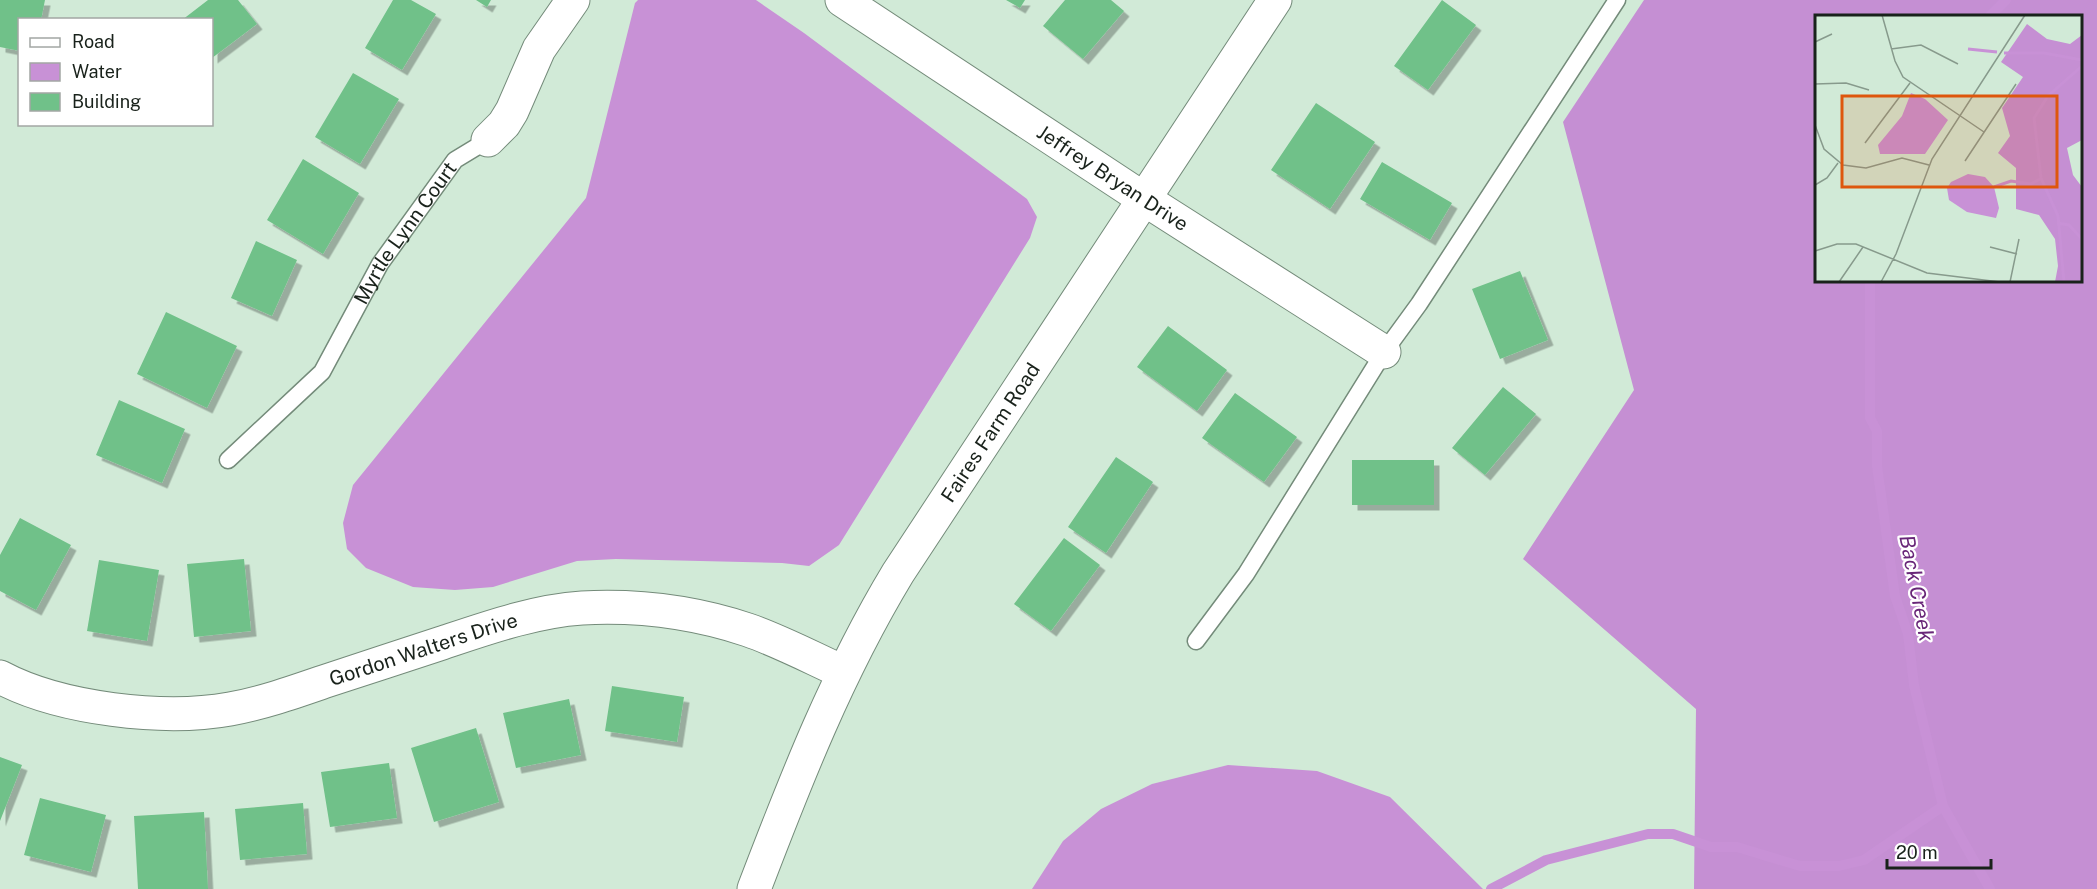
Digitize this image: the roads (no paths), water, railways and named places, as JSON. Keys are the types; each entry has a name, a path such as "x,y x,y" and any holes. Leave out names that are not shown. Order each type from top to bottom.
{"street":[{"name":"Myrtle Lynn Court","path":"488,140 504,124 512,111 539,50 573,0"},
{"name":"Jeffrey Bryan Drive","path":"842,0 1144,199 1384,352"},
{"name":"Faires Farm Road","path":"754,889 807,753 843,672 872,616 1275,0"},
{"name":"Gordon Walters Drive","path":"0,677 66,701 102,708 134,712 198,712 230,709 282,696 491,627 551,612 582,608 643,608 689,614 749,630 843,672"}],"lane":[{"path":"1196,641 1246,574 1384,352 1419,304 1617,0"},
{"name":"Myrtle Lynn Court","path":"228,460 322,372 380,264 455,160 488,140"}],"water":[{"path":"638,0 756,0 804,33 1027,199 1037,217 1030,238 839,545 809,566 782,563 616,559 577,561 493,587 455,590 413,587 366,568 347,549 343,523 353,485 586,198 635,3"},
{"path":"1228,765 1317,771 1390,797 1483,889 1032,889 1063,841 1101,809 1152,784"}],"waterway":[{"name":"Back Creek","path":"1991,15 2006,0"},
{"name":"Back Creek","path":"1870,282 1870,418 1877,431 1877,466 1895,596 1908,634 1914,685 1943,806 1990,889"},
{"path":"1491,889 1546,860 1648,834 1673,834 1711,847 1737,847 1800,866 1839,866 1864,860 1943,806"}]}
